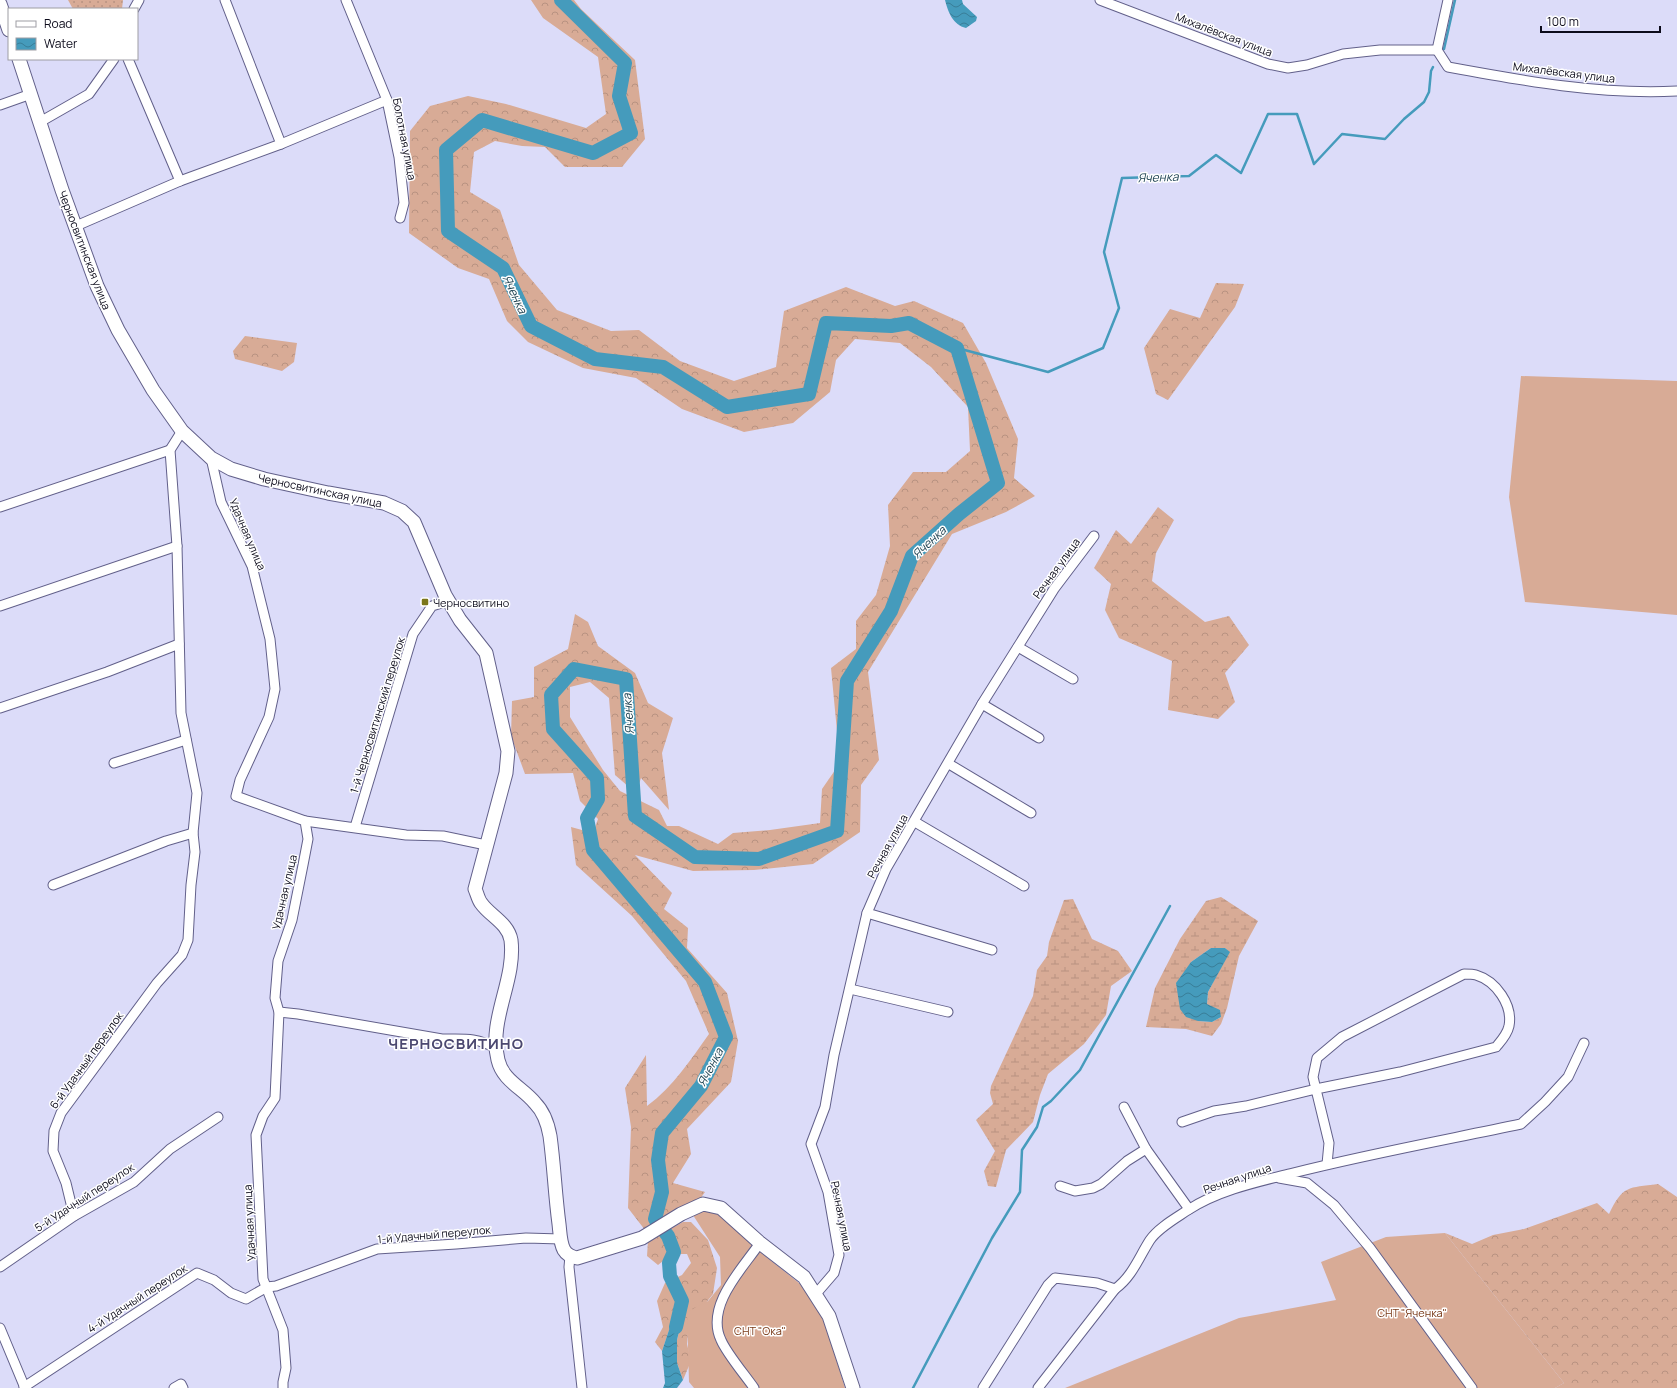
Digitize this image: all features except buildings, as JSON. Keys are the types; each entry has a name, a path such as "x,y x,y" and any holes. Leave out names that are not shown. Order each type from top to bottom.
{"street":[{"path":"225,0 281,144"},
{"name":"Болотная улица","path":"346,0 387,100 399,158 404,203 400,218"},
{"name":"Михалёвская улица","path":"1100,0 1268,64 1288,68 1306,65 1343,54 1380,50 1437,50 1448,67 1515,79 1572,87 1646,92 1677,91"},
{"path":"1437,50 1448,0"},
{"path":"0,4 8,27"},
{"name":"Черносвитинская улица","path":"19,60 62,190 97,286 115,324 153,390 182,431 211,458 231,469 264,479 384,503 402,511 414,522 448,601 486,653 508,751 506,773 475,889 480,902 505,927 511,946 510,963 496,1026 495,1048 498,1062 505,1074 535,1103 544,1117 549,1133 561,1239 564,1250 570,1256 569,1267 582,1388"},
{"path":"40,122 89,94 113,60"},
{"path":"128,60 180,181"},
{"path":"0,105 31,94"},
{"path":"76,226 180,181 281,144 387,100"},
{"path":"53,885 166,841 193,833 198,794 181,713 177,546 170,450 182,431"},
{"path":"0,507 170,450"},
{"name":"Удачная улица","path":"211,458 221,502 252,566 270,639 275,690 269,717 240,780 236,796 305,821 308,839 292,920 278,960 275,998 279,1012 275,1098 263,1116 256,1135 263,1279 283,1330 283,1346 286,1368 283,1388"},
{"name":"Речная улица","path":"815,1294 834,1273 839,1255 828,1192 811,1144 825,1107 834,1055 867,913 886,869 949,764 982,704 1054,589 1094,536"},
{"path":"0,606 177,546"},
{"name":"1-й Черносвитинский переулок","path":"355,828 413,634 432,606 448,601"},
{"path":"0,708 107,672 179,644"},
{"path":"1018,647 1073,680"},
{"path":"982,704 1038,738"},
{"path":"114,763 186,740"},
{"path":"949,764 1031,813"},
{"path":"305,821 406,834 443,836 486,845"},
{"path":"914,822 1024,886"},
{"name":"6-й Удачный переулок","path":"74,1216 66,1183 53,1151 54,1132 61,1113 158,983 182,955 188,940 191,885 195,852 193,833"},
{"path":"867,913 992,950"},
{"path":"1182,1122 1214,1111 1246,1106 1316,1089 1400,1072 1496,1047 1506,1035 1509,1026 1509,1015 1506,1002 1499,990 1486,979 1475,974 1464,974 1342,1037 1317,1058 1313,1077 1316,1089 1329,1143 1327,1164"},
{"path":"850,989 948,1012"},
{"path":"279,1012 442,1039 463,1038 484,1041 495,1048"},
{"name":"Речная улица","path":"1038,1388 1141,1258 1150,1239 1166,1225 1189,1209 1217,1195 1275,1177 1327,1164 1521,1124 1545,1102 1568,1077 1584,1043"},
{"path":"1124,1107 1146,1149 1189,1209"},
{"name":"5-й Удачный переулок","path":"0,1267 74,1216 134,1182 170,1149 218,1117"},
{"path":"1060,1186 1074,1191 1101,1184 1127,1161 1146,1149"},
{"path":"1275,1177 1307,1183 1334,1205 1370,1248 1472,1388"},
{"path":"570,1256 577,1258 642,1238 681,1214 703,1204 721,1208 760,1243 804,1278 829,1316 853,1388"},
{"name":"1-й Удачный переулок","path":"266,1287 276,1286 377,1249 526,1238 561,1239"},
{"path":"754,1388 721,1341 716,1328 718,1309 723,1295 760,1243"},
{"name":"4-й Удачный переулок","path":"24,1387 197,1273 214,1280 231,1293 246,1299 266,1287"},
{"path":"982,1388 1048,1285 1055,1278 1097,1283 1115,1289"},
{"path":"0,1328 24,1387"}],"green space":[{"path":"68,0 123,0 122,8 72,8"},
{"path":"531,0 574,0 581,9 635,60 645,139 622,167 565,167 545,147 522,146 495,141 474,152 470,192 500,210 519,265 557,310 611,331 639,330 680,361 734,381 776,367 784,311 846,287 895,306 914,301 963,323 986,363 1018,439 1014,478 1035,496 1006,512 952,534 868,672 879,760 861,785 860,832 813,864 754,870 693,871 635,855 672,893 664,909 688,928 687,948 727,993 738,1041 731,1082 687,1129 691,1154 673,1183 705,1192 700,1199 645,1230 628,1208 631,1127 625,1088 646,1055 647,1106 673,1081 709,1034 686,981 632,916 576,865 571,827 593,833 598,819 580,801 573,773 525,774 511,736 512,701 534,697 534,667 568,649 575,614 588,622 598,646 635,673 648,703 673,718 662,753 669,810 641,778 636,793 615,775 609,698 590,682 570,687 570,717 603,770 620,791 659,810 667,826 679,826 718,844 733,833 770,830 820,823 822,789 840,763 831,668 856,649 856,621 876,595 890,546 888,505 913,472 946,472 970,451 968,407 931,367 900,343 855,339 836,360 830,392 793,423 744,432 682,409 636,378 583,368 528,342 507,321 489,279 458,268 409,233 410,131 430,106 468,96 506,104 586,128 606,114 598,57 543,18"},
{"path":"1216,283 1244,284 1235,307 1168,400 1156,394 1144,348 1170,309 1200,318"},
{"path":"245,336 297,343 294,362 282,371 235,359 233,351"},
{"path":"1521,376 1677,381 1677,615 1525,602 1509,497"},
{"path":"1158,507 1174,520 1156,553 1152,581 1205,622 1229,616 1249,645 1225,673 1235,702 1218,719 1168,710 1172,661 1119,638 1105,610 1111,584 1094,568 1116,530 1131,544"},
{"path":"1221,897 1258,921 1239,956 1227,1008 1221,1024 1212,1036 1186,1029 1146,1027 1155,988 1180,939 1206,901","holes":["1211,948 1225,948 1229,952 1208,992 1207,1004 1221,1017 1212,1022 1198,1021 1191,962"]},
{"path":"1073,899 1092,939 1118,951 1132,971 1111,986 1106,1015 1084,1044 1048,1074 1040,1095 1033,1122 1006,1150 996,1187 988,1186 984,1171 995,1151 976,1120 993,1104 990,1093 991,1086 1033,996 1037,970 1047,956 1049,942 1064,900"},
{"path":"1658,1184 1677,1197 1677,1388 1555,1388 1564,1383 1445,1233 1472,1244 1493,1235 1524,1229 1597,1203 1609,1214 1618,1198 1623,1193 1640,1186"},
{"name":"СНТ \"Ока\"","path":"713,1209 759,1251 799,1283 823,1316 845,1388 694,1388 689,1382 687,1312 708,1301 721,1285 720,1257 691,1212"},
{"path":"683,1222 691,1222 708,1240 717,1268 713,1294 689,1324 687,1344 691,1361 683,1380 677,1363 677,1340 683,1315 678,1304 662,1351 655,1342 663,1327 657,1301 665,1283 682,1275 691,1263 687,1254 672,1254 658,1265 647,1256 648,1241"},
{"name":"СНТ \"Яченка\"","path":"1445,1233 1564,1383 1555,1388 1065,1388 1239,1318 1336,1300 1321,1262 1386,1237"}],"water":[{"path":"945,0 962,0 963,4 977,17 976,21 966,28 958,24 954,21"},
{"path":"1211,948 1225,948 1230,952 1208,992 1207,1004 1220,1010 1221,1017 1212,1022 1198,1021 1186,1017 1180,1009 1176,983 1191,962"},
{"path":"678,1303 683,1315 677,1340 677,1363 683,1380 677,1388 663,1388 665,1383 662,1351"}],"waterway":[{"name":"Яченка","path":"561,0 625,63 619,96 631,133 593,153 482,120 446,150 448,231 503,268 531,326 595,359 663,367 727,407 809,394 826,323 891,326 909,323 957,348 998,483 959,514 912,556 891,611 847,681 837,831 759,859 695,857 635,816 626,679 574,669 551,695 553,729 597,778 598,799 587,818 593,850 705,982 726,1037 701,1086 662,1133 658,1160 662,1192 655,1219 668,1236 674,1252 669,1263 670,1276 682,1301 676,1327"},
{"path":"1444,49 1455,0"},
{"name":"Яченка","path":"957,348 1048,372 1103,348 1119,308 1104,252 1122,178 1189,176 1216,155 1241,173 1268,114 1297,114 1314,164 1342,134 1385,139 1404,119 1424,102 1429,92 1431,71 1433,67"},
{"path":"913,1388 992,1238 1020,1192 1022,1150 1037,1127 1043,1107 1051,1101 1080,1070 1170,906"}],"place":[{"name":"Черносвитино","path":"425,602"}],"district":[{"name":"ЧЕРНОСВИТИНО","path":"456,1043"}]}
